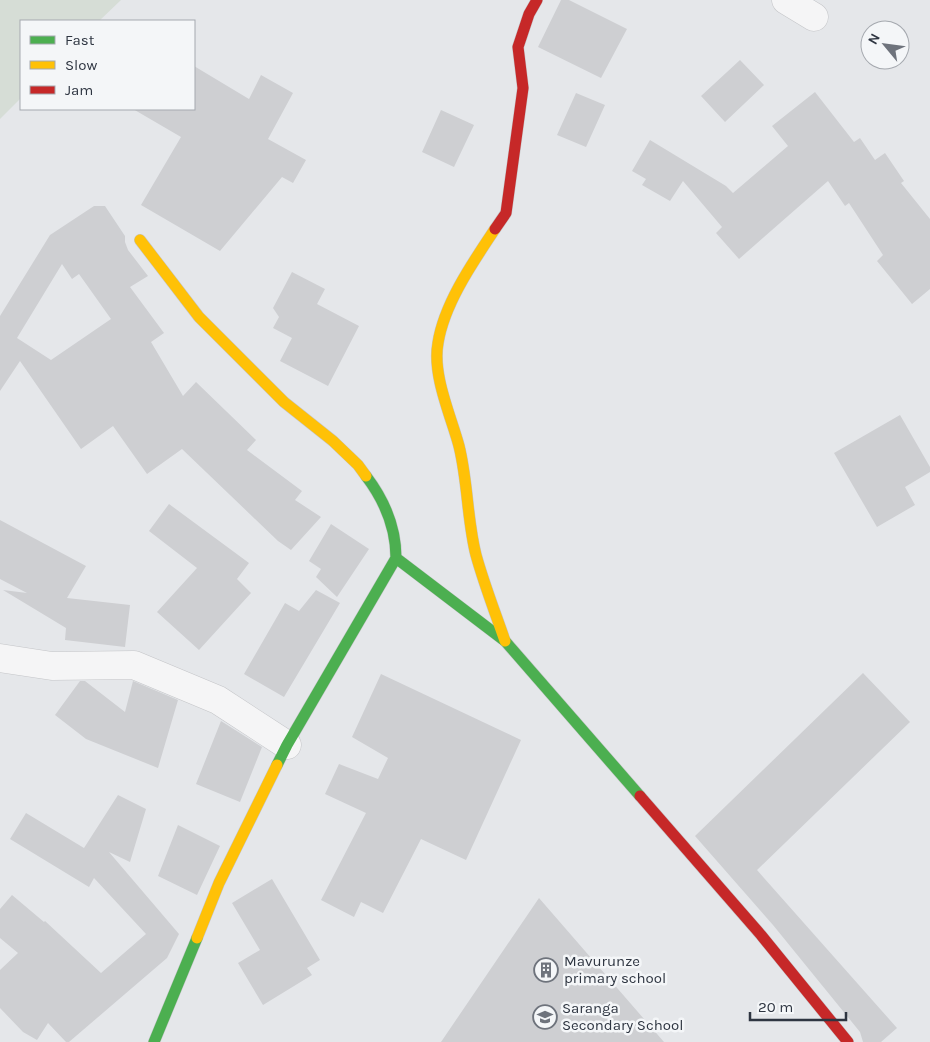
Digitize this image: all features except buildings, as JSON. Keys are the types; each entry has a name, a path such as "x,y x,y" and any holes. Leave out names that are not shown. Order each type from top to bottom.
{"street":[{"path":"505,641 476,554 459,447 448,414 436,364 441,325 476,257 506,213 523,88 518,48 528,14 537,0"},
{"path":"786,0 814,17"},
{"path":"140,240 199,317 284,402 358,464 373,485 387,514 396,542 396,558 287,745 218,883 154,1042"},
{"path":"396,558 505,641 761,935 848,1042"},
{"path":"0,658 52,666 134,665 218,700 287,745"}],"shaded area":[{"path":"0,0 121,0 100,20 20,20 20,99 0,119"}],"traffic: fast":[{"path":"277,765 396,558 392,525 379,495 366,476"},
{"path":"396,558 505,641 640,796"},
{"path":"154,1042 197,938"}],"traffic: slow":[{"path":"495,229 460,284 446,313 441,328 437,355 443,395 462,460 476,555 505,641"},
{"path":"140,240 199,317 284,402 333,441 358,465 366,476"},
{"path":"197,938 219,883 277,765"}],"traffic: jam":[{"path":"495,229 506,213 523,88 518,47 529,14 537,0"},
{"path":"640,796 761,935 848,1042"}],"place":[{"name":"Mavurunze primary school","path":"546,970"},
{"name":"Saranga Secondary School","path":"545,1017"}]}
